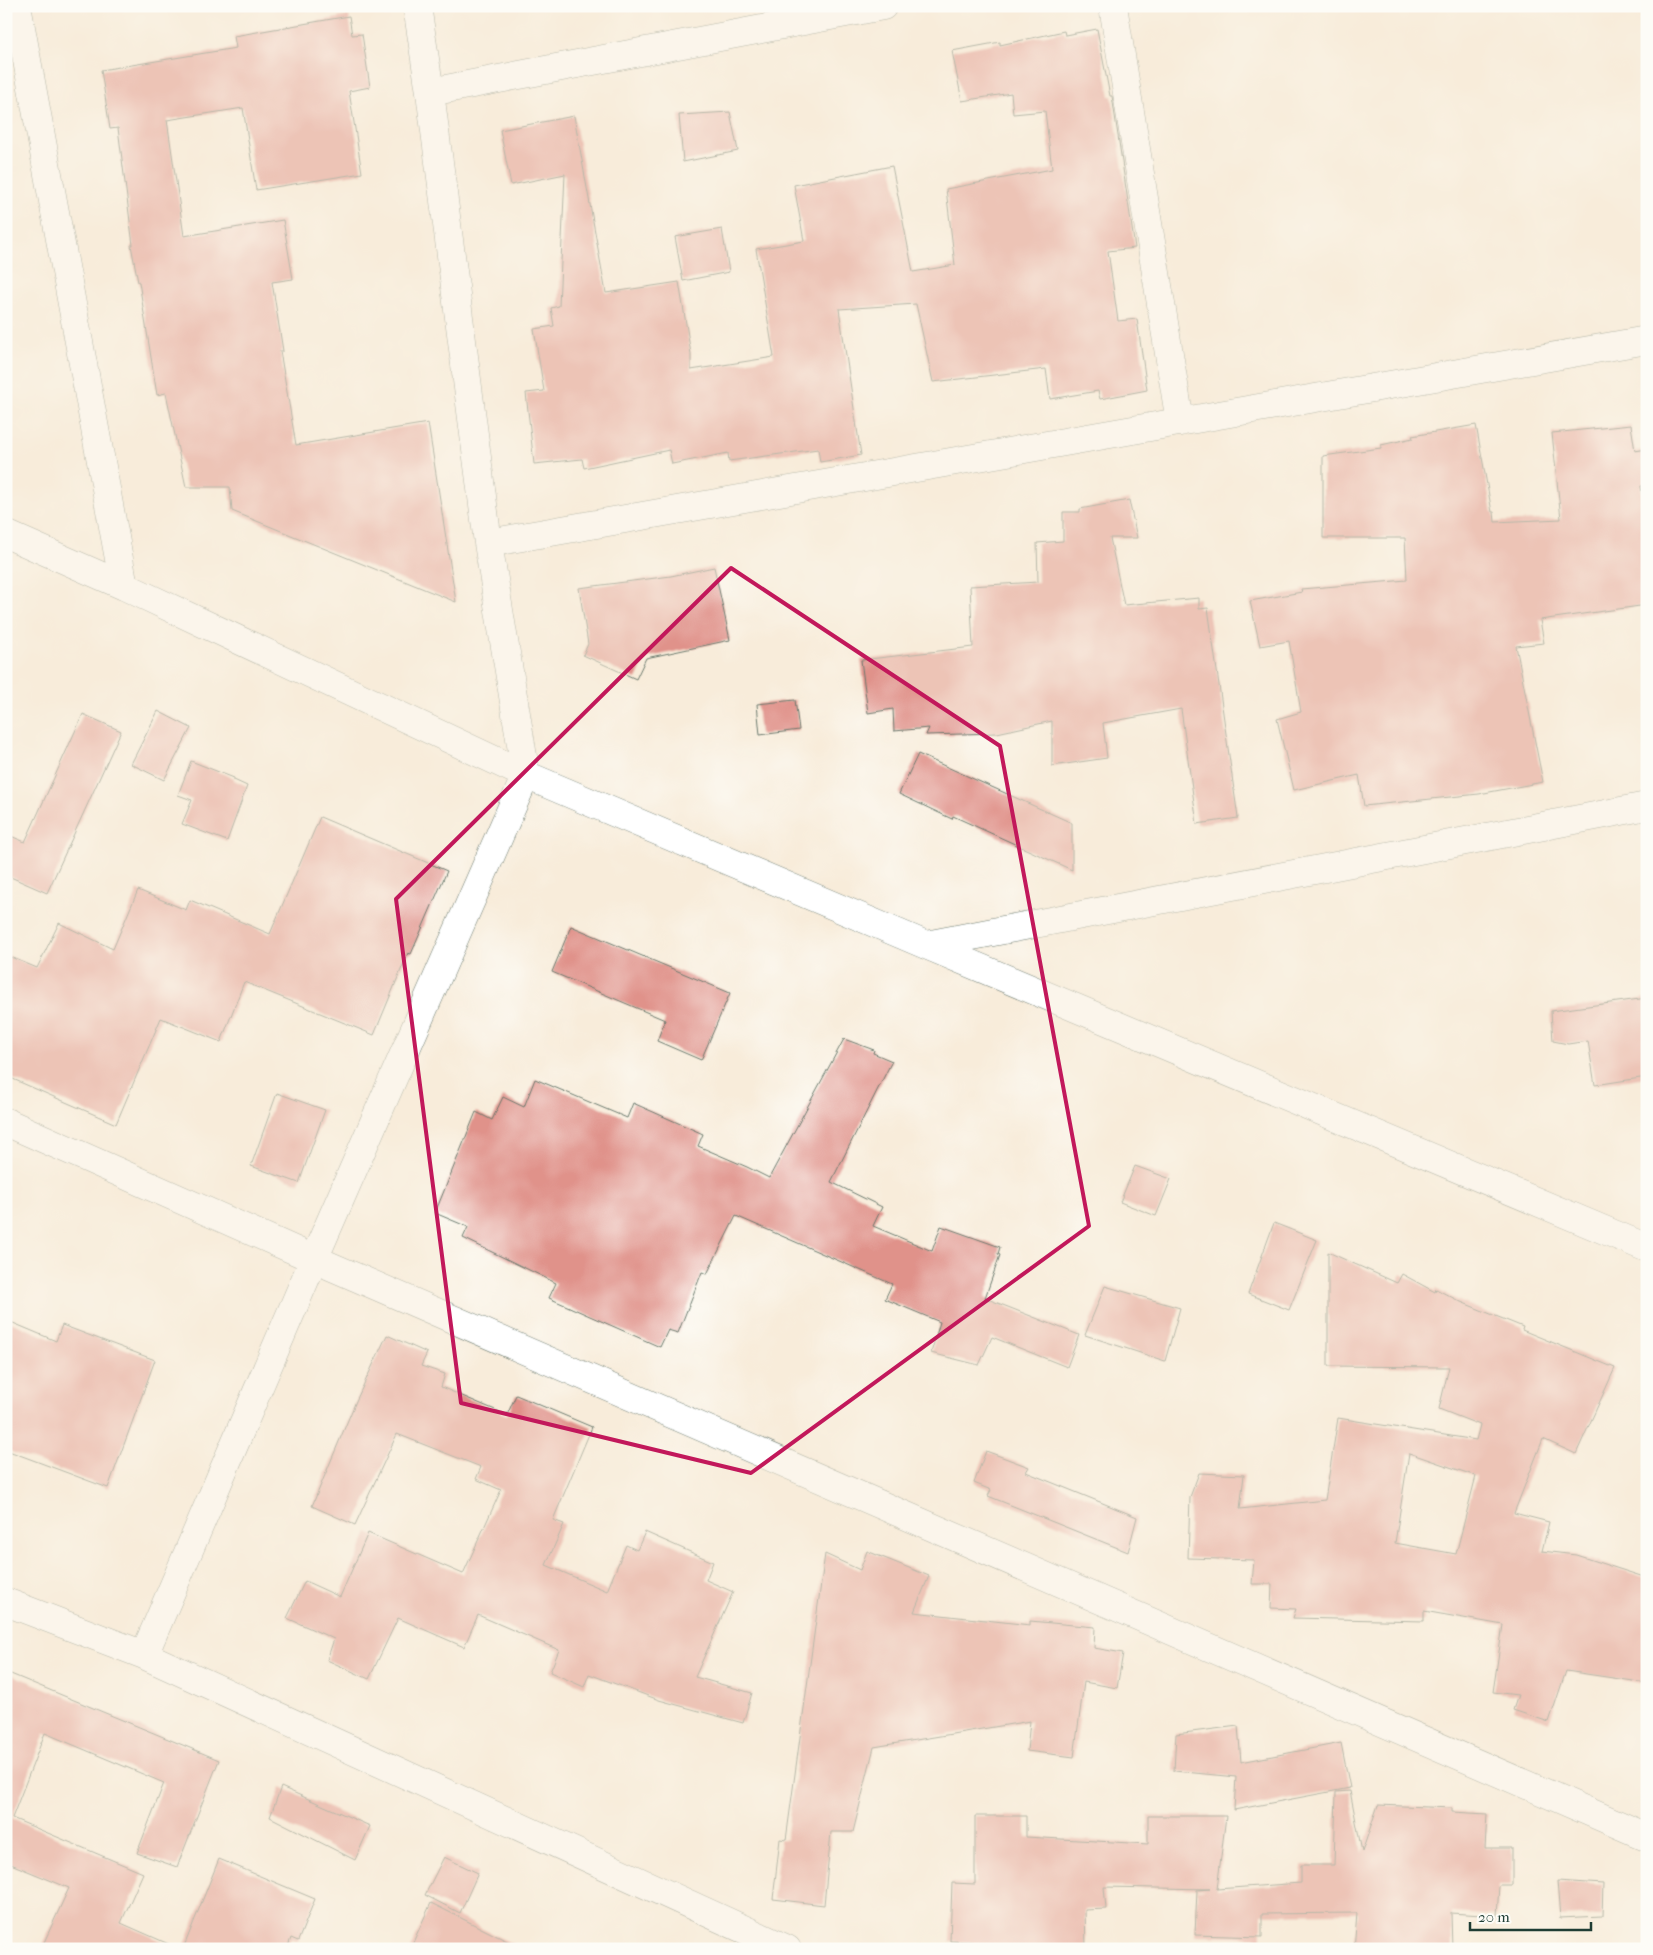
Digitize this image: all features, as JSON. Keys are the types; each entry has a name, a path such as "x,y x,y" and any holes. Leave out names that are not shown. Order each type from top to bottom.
{"street":[{"path":"17,6 124,586"},
{"path":"144,1655 314,1259 526,775 488,543 430,92 417,6"},
{"path":"430,92 883,6"},
{"path":"1113,6 1180,422"},
{"path":"488,543 1647,340"},
{"path":"6,534 124,586 526,775 1647,1248"},
{"path":"926,945 1647,806"},
{"path":"6,1122 314,1259 1647,1837"},
{"path":"6,1602 144,1655 787,1949"}],"highlighted area":[{"path":"731,568 1000,746 1089,1226 751,1473 461,1403 396,899"}],"building":[{"path":"349,16 352,35 362,34 370,87 349,91 362,173 256,190 243,108 167,120 184,236 283,220 293,279 272,282 283,351 280,351 296,445 428,423 456,602 232,511 230,487 186,487 166,393 157,395 139,282 131,245 133,245 118,128 110,129 101,70 236,48 234,36"},
{"path":"1097,29 1110,96 1112,96 1135,248 1108,251 1118,321 1137,319 1147,390 1100,399 1098,391 1050,399 1046,369 933,382 916,304 839,309 861,455 820,462 818,449 729,461 728,453 672,464 669,450 584,468 582,459 534,464 526,393 544,391 534,329 554,326 551,308 559,306 565,174 511,185 500,130 574,116 606,293 679,282 691,354 691,370 774,357 756,249 804,241 794,185 892,166 913,272 955,265 946,189 1052,169 1045,111 1013,114 1011,93 962,101 952,51 1000,42 1000,45 1064,31 1065,35"},
{"path":"730,112 738,151 683,162 679,115"},
{"path":"722,229 729,272 683,281 675,237"},
{"path":"1476,425 1495,522 1561,519 1552,433 1631,425 1635,451 1647,449 1647,485 1641,486 1647,524 1647,605 1540,620 1544,643 1516,646 1543,782 1479,794 1364,806 1359,775 1294,790 1277,719 1301,712 1289,641 1260,646 1250,601 1302,592 1301,589 1407,580 1405,538 1323,538 1323,456 1381,448 1381,445 1413,438 1412,436"},
{"path":"1129,500 1137,538 1110,538 1124,605 1199,598 1199,609 1208,608 1238,818 1197,824 1181,709 1103,723 1107,758 1052,766 1052,721 997,733 926,735 929,728 894,731 893,709 868,713 861,660 973,647 970,586 1038,582 1037,543 1063,541 1063,512 1080,512 1080,509"},
{"path":"714,567 730,640 646,658 636,679 583,655 588,644 579,588 671,576"},
{"path":"795,700 799,730 760,735 757,704"},
{"path":"158,711 191,728 164,780 131,764"},
{"path":"83,714 121,731 47,893 6,875 6,834 25,842"},
{"path":"918,754 1072,823 1072,870 953,816 952,819 899,794"},
{"path":"191,761 234,778 234,780 247,786 227,841 182,824 192,800 178,795"},
{"path":"320,817 447,871 411,954 408,953 374,1035 244,982 221,1042 161,1018 116,1124 6,1076 6,955 37,968 59,923 113,949 138,890 186,910 190,900 270,934"},
{"path":"571,926 730,993 701,1060 657,1041 665,1020 552,972"},
{"path":"1647,998 1647,1077 1595,1085 1588,1041 1568,1044 1553,1041 1551,1011"},
{"path":"844,1039 874,1050 873,1053 892,1061 831,1182 882,1207 873,1226 932,1251 941,1226 1000,1247 998,1254 1000,1255 985,1298 1079,1335 1067,1367 992,1337 979,1365 931,1353 940,1322 885,1299 892,1284 736,1216 707,1274 702,1272 678,1333 668,1330 660,1347 549,1298 556,1283 463,1238 468,1227 435,1213 476,1112 492,1120 503,1097 524,1107 535,1079 627,1118 633,1103 703,1134 698,1146 769,1178"},
{"path":"277,1093 325,1110 299,1183 251,1166"},
{"path":"1135,1166 1171,1179 1156,1216 1120,1202"},
{"path":"1274,1223 1317,1240 1289,1310 1248,1294"},
{"path":"1328,1252 1397,1283 1402,1274 1435,1292 1436,1289 1461,1302 1523,1327 1522,1330 1615,1368 1576,1454 1543,1439 1514,1513 1549,1522 1542,1551 1576,1555 1647,1578 1647,1683 1566,1671 1549,1722 1513,1710 1518,1695 1493,1692 1503,1625 1424,1611 1424,1621 1293,1618 1296,1609 1271,1608 1272,1584 1252,1584 1254,1560 1188,1558 1190,1497 1199,1473 1244,1475 1240,1509 1325,1500 1338,1418 1476,1440 1480,1425 1439,1409 1449,1367 1328,1366","holes":["1409,1453 1476,1476 1456,1554 1395,1543"]},
{"path":"1105,1286 1180,1308 1165,1361 1085,1335"},
{"path":"6,1320 56,1341 62,1325 155,1360 108,1488 6,1450"},
{"path":"387,1335 427,1353 421,1366 445,1374 441,1387 507,1415 516,1395 592,1427 553,1520 564,1524 546,1565 607,1591 626,1545 637,1550 645,1532 713,1562 706,1580 733,1592 695,1677 752,1693 743,1723 659,1700 589,1674 584,1687 550,1672 559,1650 478,1615 464,1647 398,1618 369,1679 327,1660 334,1639 287,1618 305,1581 340,1597 368,1533 463,1574 501,1490 476,1479 481,1467 397,1434 355,1525 312,1506 356,1401"},
{"path":"986,1451 1029,1467 1026,1472 1137,1517 1128,1552 988,1496 991,1490 974,1483"},
{"path":"867,1551 929,1576 914,1612 1030,1625 1030,1621 1095,1627 1094,1648 1123,1653 1117,1688 1084,1682 1074,1757 1027,1751 1030,1721 874,1747 853,1832 831,1832 824,1905 773,1899 780,1839 786,1840 825,1554 860,1570"},
{"path":"6,1672 219,1760 177,1867 137,1853 164,1783 45,1733 12,1818 143,1873 121,1923 180,1949 41,1949 69,1888 6,1862"},
{"path":"1238,1726 1241,1762 1341,1743 1350,1788 1234,1810 1236,1777 1174,1771 1176,1734"},
{"path":"281,1787 370,1826 355,1860 270,1817"},
{"path":"1350,1791 1362,1852 1378,1805 1452,1808 1452,1812 1487,1814 1485,1848 1512,1848 1512,1885 1499,1885 1497,1916 1451,1913 1452,1949 1354,1949 1357,1913 1262,1914 1262,1937 1195,1935 1197,1890 1210,1889 1104,1887 1106,1909 1085,1910 1086,1948 969,1948 971,1942 950,1941 952,1883 975,1884 975,1816 1026,1816 1026,1837 1148,1844 1148,1816 1226,1816 1217,1889 1301,1883 1301,1865 1334,1865 1336,1792"},
{"path":"444,1857 478,1873 460,1913 425,1895"},
{"path":"219,1859 315,1899 298,1941 291,1938 287,1949 183,1949"},
{"path":"1557,1881 1603,1884 1602,1916 1560,1918"},
{"path":"431,1903 523,1949 410,1949"}]}
